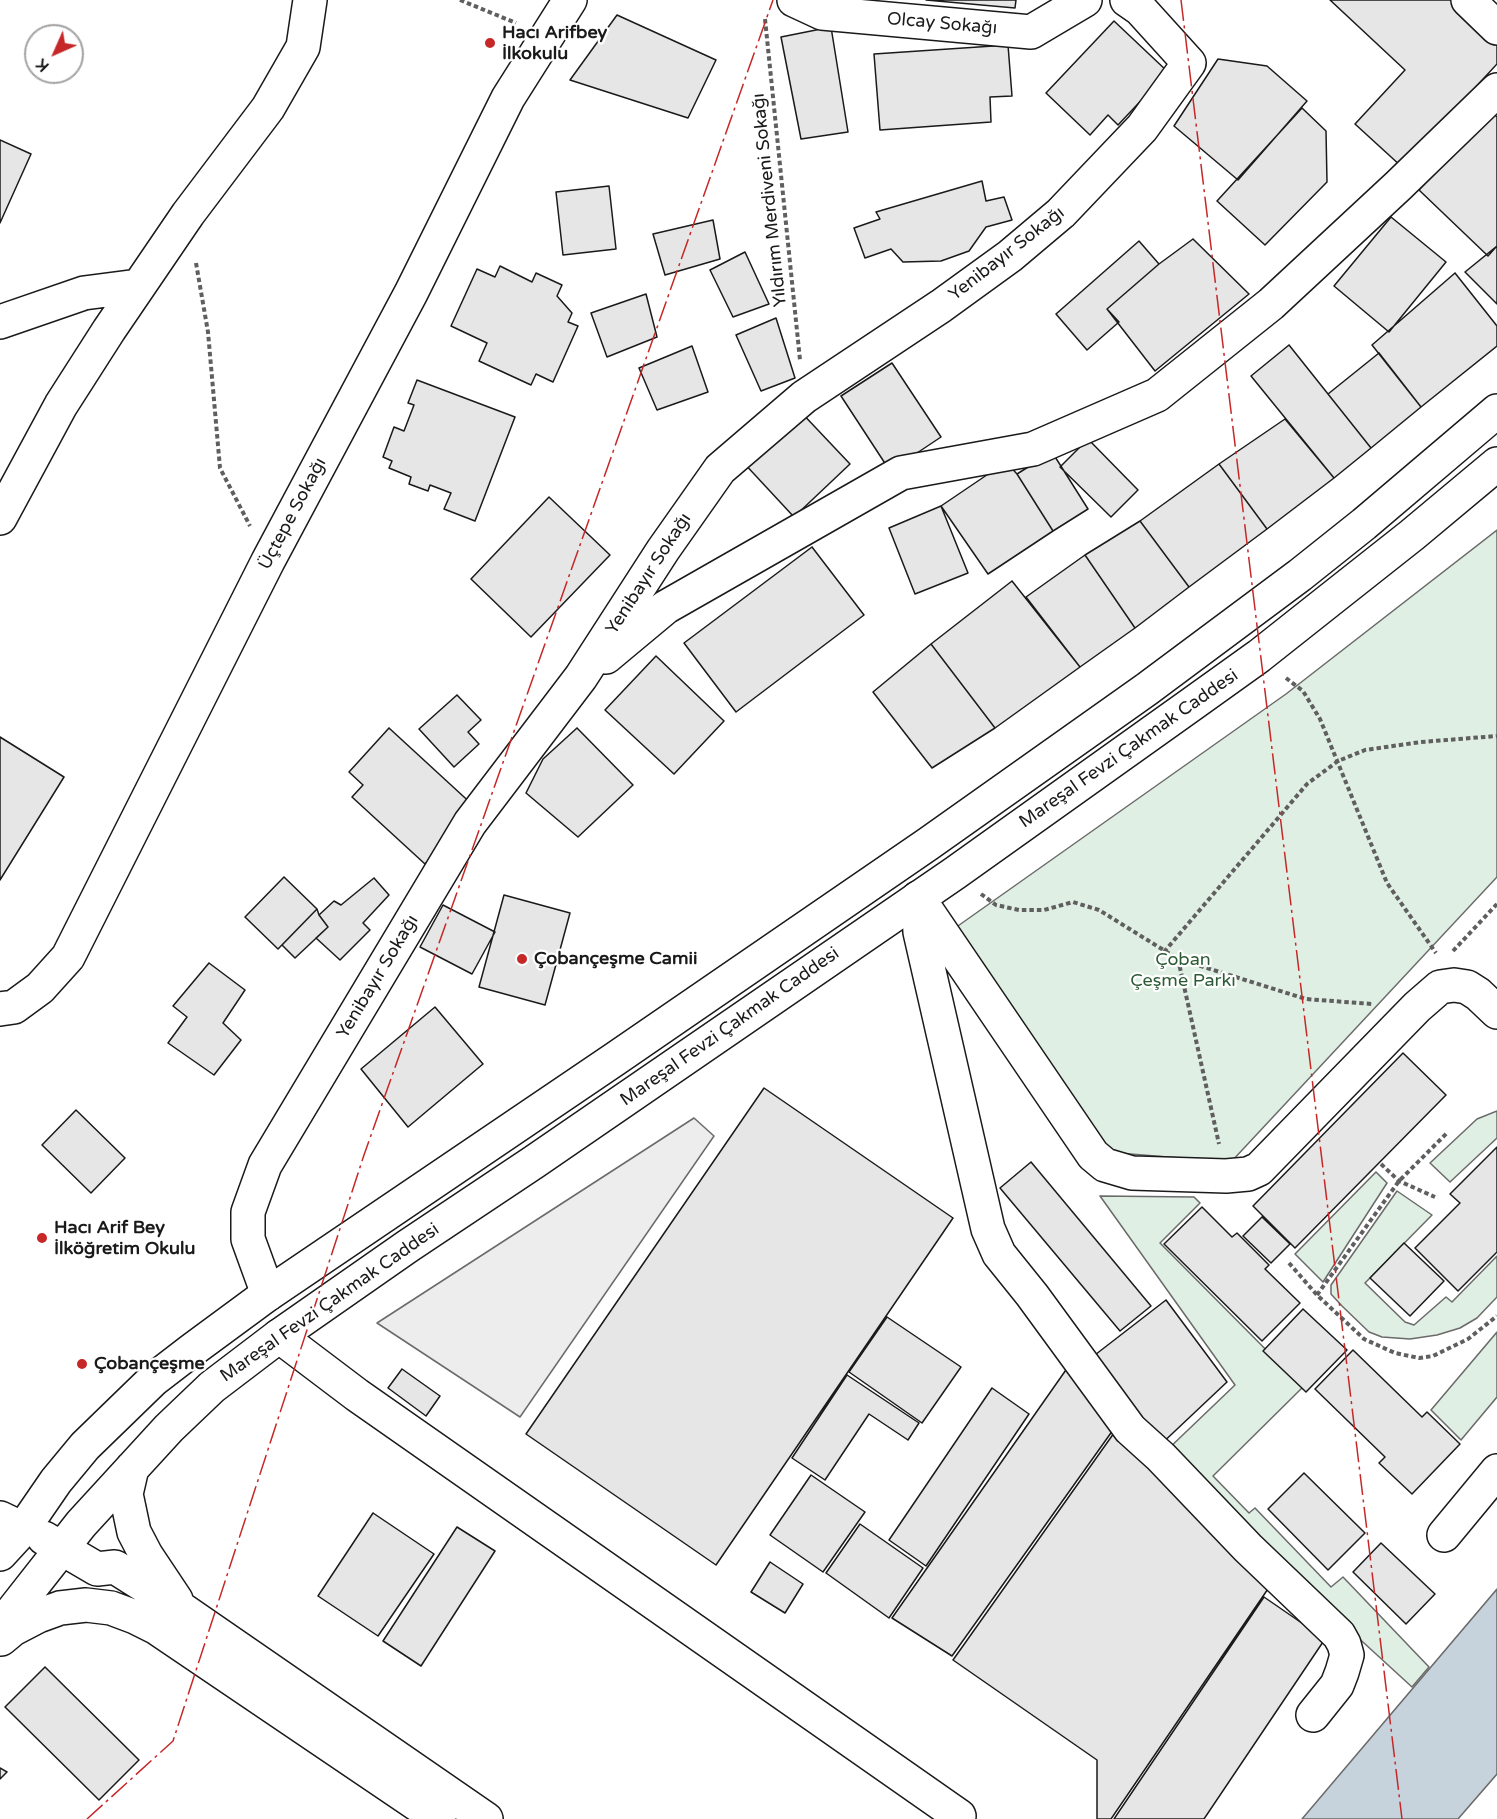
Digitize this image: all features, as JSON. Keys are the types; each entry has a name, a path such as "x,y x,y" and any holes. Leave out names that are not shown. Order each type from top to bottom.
{"street":[{"path":"0,518 61,405 138,286 188,214 268,108 303,46 310,0"},
{"name":"Üçtepe Sokağı","path":"0,1009 14,1006 40,988 68,957 268,561 411,292 508,98 570,0"},
{"name":"Olcay Sokağı","path":"794,0 822,13 1031,32 1085,0"},
{"name":"Yenibayır Sokağı","path":"268,1294 248,1239 248,1212 265,1165 470,823 581,677 663,550 720,469 804,397 941,306 1010,256 1061,213 1142,128 1189,63 1140,9 1127,0"},
{"path":"1468,0 1497,28"},
{"path":"581,677 666,607 901,473 1033,449 1157,395 1271,304 1497,90"},
{"path":"0,322 84,293 138,286"},
{"name":"Mareşal Fevzi Çakmak Caddesi","path":"0,1554 11,1523 56,1481 85,1446 153,1380 268,1294 918,851 1147,689 1300,575 1497,411"},
{"name":"Mareşal Fevzi Çakmak Caddesi","path":"0,1627 81,1524 132,1468 212,1387 279,1336 955,873 1258,656 1412,535 1497,464"},
{"path":"918,898 1093,1155 1106,1165 1132,1173 1226,1176 1248,1174 1259,1169 1417,1007 1440,987 1450,974 1478,994 1497,1012"},
{"path":"918,898 920,932 925,955 988,1229 999,1254 1130,1429 1161,1457 1248,1548 1339,1635 1347,1655 1342,1672 1337,1684 1313,1715"},
{"path":"279,1336 357,1395 959,1816"},
{"path":"132,1468 126,1494 134,1532 146,1555 183,1610"},
{"path":"1444,1535 1497,1471"},
{"path":"11,1523 62,1548 97,1569 115,1567 183,1610 486,1819"},
{"path":"0,1640 13,1629 60,1608 86,1605 111,1608 135,1617 157,1628 439,1819"}],"path":[{"path":"460,0 548,35"},
{"name":"Yıldırım Merdiveni Sokağı","path":"764,12 804,397"},
{"path":"188,214 208,332 220,468 268,561"},
{"path":"1258,656 1303,691 1320,719 1387,883 1450,974 1497,903"},
{"path":"1164,952 1307,784 1338,761 1376,748 1497,736"},
{"path":"955,873 996,905 1019,910 1044,910 1073,902 1099,910 1178,959 1306,999 1417,1007"},
{"path":"1178,959 1226,1176"},
{"path":"1317,1295 1399,1181 1448,1132"},
{"path":"1381,1164 1399,1181 1435,1197"},
{"path":"1289,1263 1317,1295 1364,1339 1395,1353 1419,1358 1433,1356 1468,1339 1497,1316"}],"green space":[{"name":"Çoban Çeşme Parkı","path":"1497,530 1497,877 1231,1162 1105,1152 955,928 1286,694"},
{"path":"1497,1111 1497,1138 1450,1182 1430,1163 1477,1119"},
{"path":"1376,1172 1387,1183 1323,1282 1295,1254"},
{"path":"1397,1191 1432,1215 1365,1283 1405,1322 1414,1325 1446,1297 1452,1302 1497,1256 1497,1297 1477,1318 1460,1328 1437,1335 1410,1339 1382,1337 1369,1332 1331,1294 1331,1285"},
{"path":"1100,1196 1194,1197 1200,1203 1160,1243 1303,1387 1213,1476 1249,1513 1255,1508 1331,1587 1343,1577 1429,1667 1412,1687 1293,1578 1165,1452 1235,1385"},
{"path":"1497,1332 1497,1397 1461,1440 1431,1410"}],"shaded area":[{"path":"694,1118 714,1136 520,1417 377,1323"},
{"path":"1497,1589 1497,1774 1458,1819 1302,1819"}],"building":[{"path":"926,0 1016,0 1015,8"},
{"path":"1330,0 1456,0 1497,38 1497,64 1402,167 1355,124 1405,70"},
{"path":"617,15 716,60 688,118 570,80"},
{"path":"1114,21 1168,72 1118,125 1108,115 1090,135 1046,93"},
{"path":"831,27 848,132 801,139 781,37"},
{"path":"1008,45 1012,96 990,97 991,122 880,130 874,54"},
{"path":"1218,59 1267,66 1307,101 1238,180 1174,126"},
{"path":"1302,108 1326,131 1327,182 1265,245 1217,201"},
{"path":"1492,112 1497,117 1497,246 1488,256 1419,190"},
{"path":"0,140 31,154 0,223"},
{"path":"982,181 986,201 1004,197 1012,220 986,227 969,251 941,261 903,262 891,249 865,258 854,228 880,219 876,212"},
{"path":"609,186 616,249 563,255 556,192"},
{"path":"1391,217 1446,262 1389,332 1334,286"},
{"path":"713,220 720,259 665,275 653,234"},
{"path":"1193,239 1249,294 1155,371 1107,309 1159,264"},
{"path":"1139,241 1159,264 1107,309 1119,322 1087,350 1056,314"},
{"path":"1497,246 1497,304 1465,272"},
{"path":"745,252 769,304 733,317 710,270"},
{"path":"500,266 532,282 536,273 562,285 557,296 572,313 568,322 578,326 553,382 536,374 531,385 479,361 487,343 451,326 477,269 495,277"},
{"path":"1455,273 1497,326 1497,346 1421,407 1372,345"},
{"path":"646,294 657,337 607,357 591,313"},
{"path":"776,318 795,378 761,391 736,335"},
{"path":"1289,345 1371,448 1334,478 1251,376"},
{"path":"692,346 708,392 657,410 639,368"},
{"path":"1379,353 1421,407 1371,448 1328,394"},
{"path":"892,363 941,437 890,471 841,396"},
{"path":"417,380 515,417 475,521 444,509 451,493 430,485 428,491 409,484 411,477 389,468 392,461 383,457 394,427 404,431 414,405 408,403"},
{"path":"798,409 850,464 794,517 742,461"},
{"path":"1285,419 1334,478 1267,529 1219,464"},
{"path":"1088,439 1138,490 1111,517 1060,467"},
{"path":"1052,452 1088,509 1053,531 1017,474"},
{"path":"1006,462 1017,474 1053,531 988,574 941,506"},
{"path":"1219,464 1267,529 1189,587 1140,521"},
{"path":"549,497 610,555 531,637 471,579"},
{"path":"941,506 968,573 915,594 889,528"},
{"path":"1140,521 1189,587 1135,628 1085,555"},
{"path":"812,547 864,615 736,712 684,643"},
{"path":"1085,555 1135,628 1080,667 1026,597"},
{"path":"1012,581 1080,667 995,728 931,644"},
{"path":"931,644 995,728 932,768 873,692"},
{"path":"656,656 724,721 674,774 605,710"},
{"path":"457,695 481,720 468,732 479,744 454,767 419,729"},
{"path":"389,728 476,808 425,864 352,797 363,785 349,772"},
{"path":"577,728 633,785 578,837 526,793 543,759"},
{"path":"0,737 64,777 0,880"},
{"path":"284,877 317,909 278,949 245,917"},
{"path":"374,878 389,895 363,923 370,930 340,960 316,938 328,927 319,915 334,901 341,905"},
{"name":"Çobançeşme Camii","path":"504,895 570,913 545,1005 479,987"},
{"path":"443,905 495,932 472,974 420,947"},
{"path":"317,909 328,927 295,958 282,945"},
{"path":"209,963 245,990 223,1023 241,1040 214,1075 168,1043 187,1017 173,1006"},
{"path":"435,1007 483,1064 408,1127 361,1069"},
{"path":"1403,1053 1446,1095 1295,1248 1253,1206"},
{"path":"764,1088 953,1218 716,1565 526,1434"},
{"path":"76,1110 125,1158 91,1193 42,1145"},
{"path":"1497,1147 1497,1252 1458,1291 1415,1248 1460,1203 1450,1194"},
{"path":"1031,1162 1151,1306 1120,1331 1000,1188"},
{"path":"1202,1207 1232,1237 1237,1233 1269,1265 1265,1269 1300,1303 1262,1341 1164,1244"},
{"path":"1262,1217 1290,1244 1271,1263 1243,1236"},
{"path":"1404,1243 1444,1281 1410,1316 1370,1278"},
{"path":"1166,1300 1227,1382 1157,1448 1091,1358"},
{"path":"1303,1309 1347,1350 1306,1392 1263,1351"},
{"path":"887,1317 961,1367 922,1423 849,1372"},
{"path":"1353,1350 1422,1417 1427,1412 1460,1444 1412,1494 1379,1463 1385,1457 1315,1389"},
{"path":"1068,1367 1113,1430 952,1656 892,1618"},
{"path":"402,1369 440,1396 426,1416 388,1388"},
{"path":"847,1375 919,1423 908,1440 869,1414 825,1480 792,1458"},
{"path":"992,1388 1029,1414 926,1566 889,1540"},
{"path":"1114,1433 1272,1583 1111,1819 1097,1819 1097,1760 953,1660"},
{"path":"1304,1473 1365,1533 1328,1570 1268,1509"},
{"path":"811,1475 865,1512 823,1572 770,1535"},
{"path":"373,1513 434,1554 378,1636 318,1596"},
{"path":"860,1524 923,1568 889,1618 826,1573"},
{"path":"457,1527 495,1551 421,1666 383,1641"},
{"path":"1381,1543 1435,1594 1406,1624 1353,1572"},
{"path":"770,1562 803,1584 785,1613 751,1592"},
{"path":"1264,1597 1325,1639 1204,1819 1114,1819"},
{"path":"45,1667 139,1760 99,1800 5,1707"},
{"path":"0,1768 7,1772 0,1779"}],"power":[{"path":"87,1819 173,1741 364,1155 773,0"},
{"path":"1181,0 1402,1819"}],"place":[{"name":"Hacı Arifbey İlkokulu","path":"490,43"},
{"name":"Çobançeşme Camii","path":"522,959"},
{"name":"Hacı Arif Bey İlköğretim Okulu","path":"42,1238"},
{"name":"Çobançeşme","path":"82,1364"}]}
